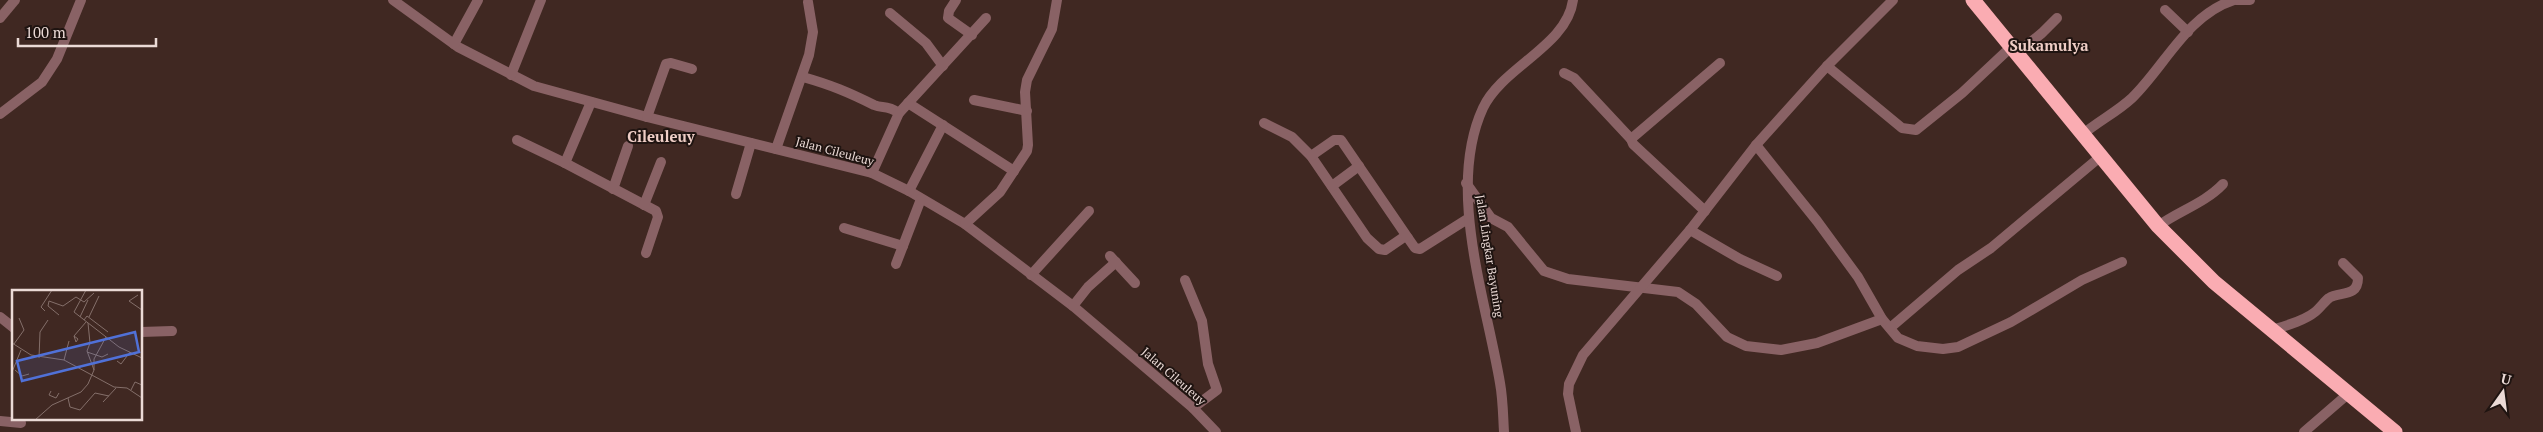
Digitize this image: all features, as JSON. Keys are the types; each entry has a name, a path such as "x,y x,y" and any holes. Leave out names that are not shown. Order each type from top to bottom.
{"highway":[{"path":"1973,0 2158,226 2214,282 2395,432"}],"street":[{"path":"0,18 14,0"},
{"path":"0,114 42,82 57,59 81,0"},
{"name":"Jalan Cileuleuy","path":"393,0 454,44 534,86 647,117 872,173 909,191 965,224 1073,306 1193,408 1216,432"},
{"path":"454,44 478,0"},
{"path":"512,75 541,0"},
{"path":"956,0 949,12 948,18 972,35"},
{"path":"965,224 1000,192 1028,145 1025,92 1027,80 1052,29 1057,0"},
{"name":"Jalan Lingkar Bayuning","path":"1504,432 1501,385 1469,218 1466,183 1468,158 1476,125 1491,94 1556,34 1571,12 1573,0"},
{"path":"1576,432 1568,394 1572,376 1582,355 1705,212 1756,145 1827,66 1893,0"},
{"path":"2082,135 2131,99 2201,19 2221,4 2235,0 2250,0"},
{"path":"776,149 803,77 813,32 808,2"},
{"path":"2165,10 2188,32"},
{"path":"890,13 926,43 943,66"},
{"path":"872,173 899,113 986,18"},
{"path":"1827,66 1902,128 1916,130 2014,50 2042,33 2057,18"},
{"path":"1631,139 1720,63"},
{"path":"647,117 666,64 692,68"},
{"path":"1564,73 1574,78 1631,139 1633,144 1705,212"},
{"path":"803,77 836,86 874,106 888,106 899,113"},
{"path":"974,100 1026,111"},
{"path":"565,163 591,102"},
{"path":"908,103 1014,171"},
{"path":"1264,123 1292,137 1311,156 1374,247 1385,250 1400,240 1408,238"},
{"path":"909,191 943,126"},
{"path":"517,140 565,163 656,212 658,217 646,253"},
{"path":"1311,156 1334,140 1339,140 1415,248 1420,249 1469,218"},
{"path":"736,194 751,143"},
{"path":"1756,145 1817,220 1858,277 1882,319 1898,338 1916,346 1943,349 1958,346 2011,322 2082,280 2122,262"},
{"path":"612,189 628,146"},
{"path":"1890,328 1958,270 1991,248 2100,157"},
{"path":"644,205 662,162"},
{"path":"1332,186 1359,166"},
{"path":"1466,183 1491,218 1508,226 1544,271 1568,279 1642,286 1686,295 1720,331 1736,343 1780,350 1816,343 1882,319"},
{"path":"2158,226 2177,213 2215,193 2223,184"},
{"path":"896,264 921,198"},
{"path":"1031,275 1088,211"},
{"path":"844,228 903,246"},
{"path":"1690,230 1740,259 1777,276"},
{"path":"1073,306 1113,259 1135,284"},
{"path":"2272,330 2314,313 2331,297 2345,295 2355,288 2358,278 2343,262"},
{"path":"1185,280 1202,321 1208,364 1217,390 1193,408"},
{"path":"0,317 12,327"},
{"path":"142,332 172,331"},
{"path":"2304,432 2348,394"},
{"path":"0,421 21,423"}],"district":[{"name":"Sukamulya","path":"2049,45"},
{"name":"Cileuleuy","path":"661,136"}]}
